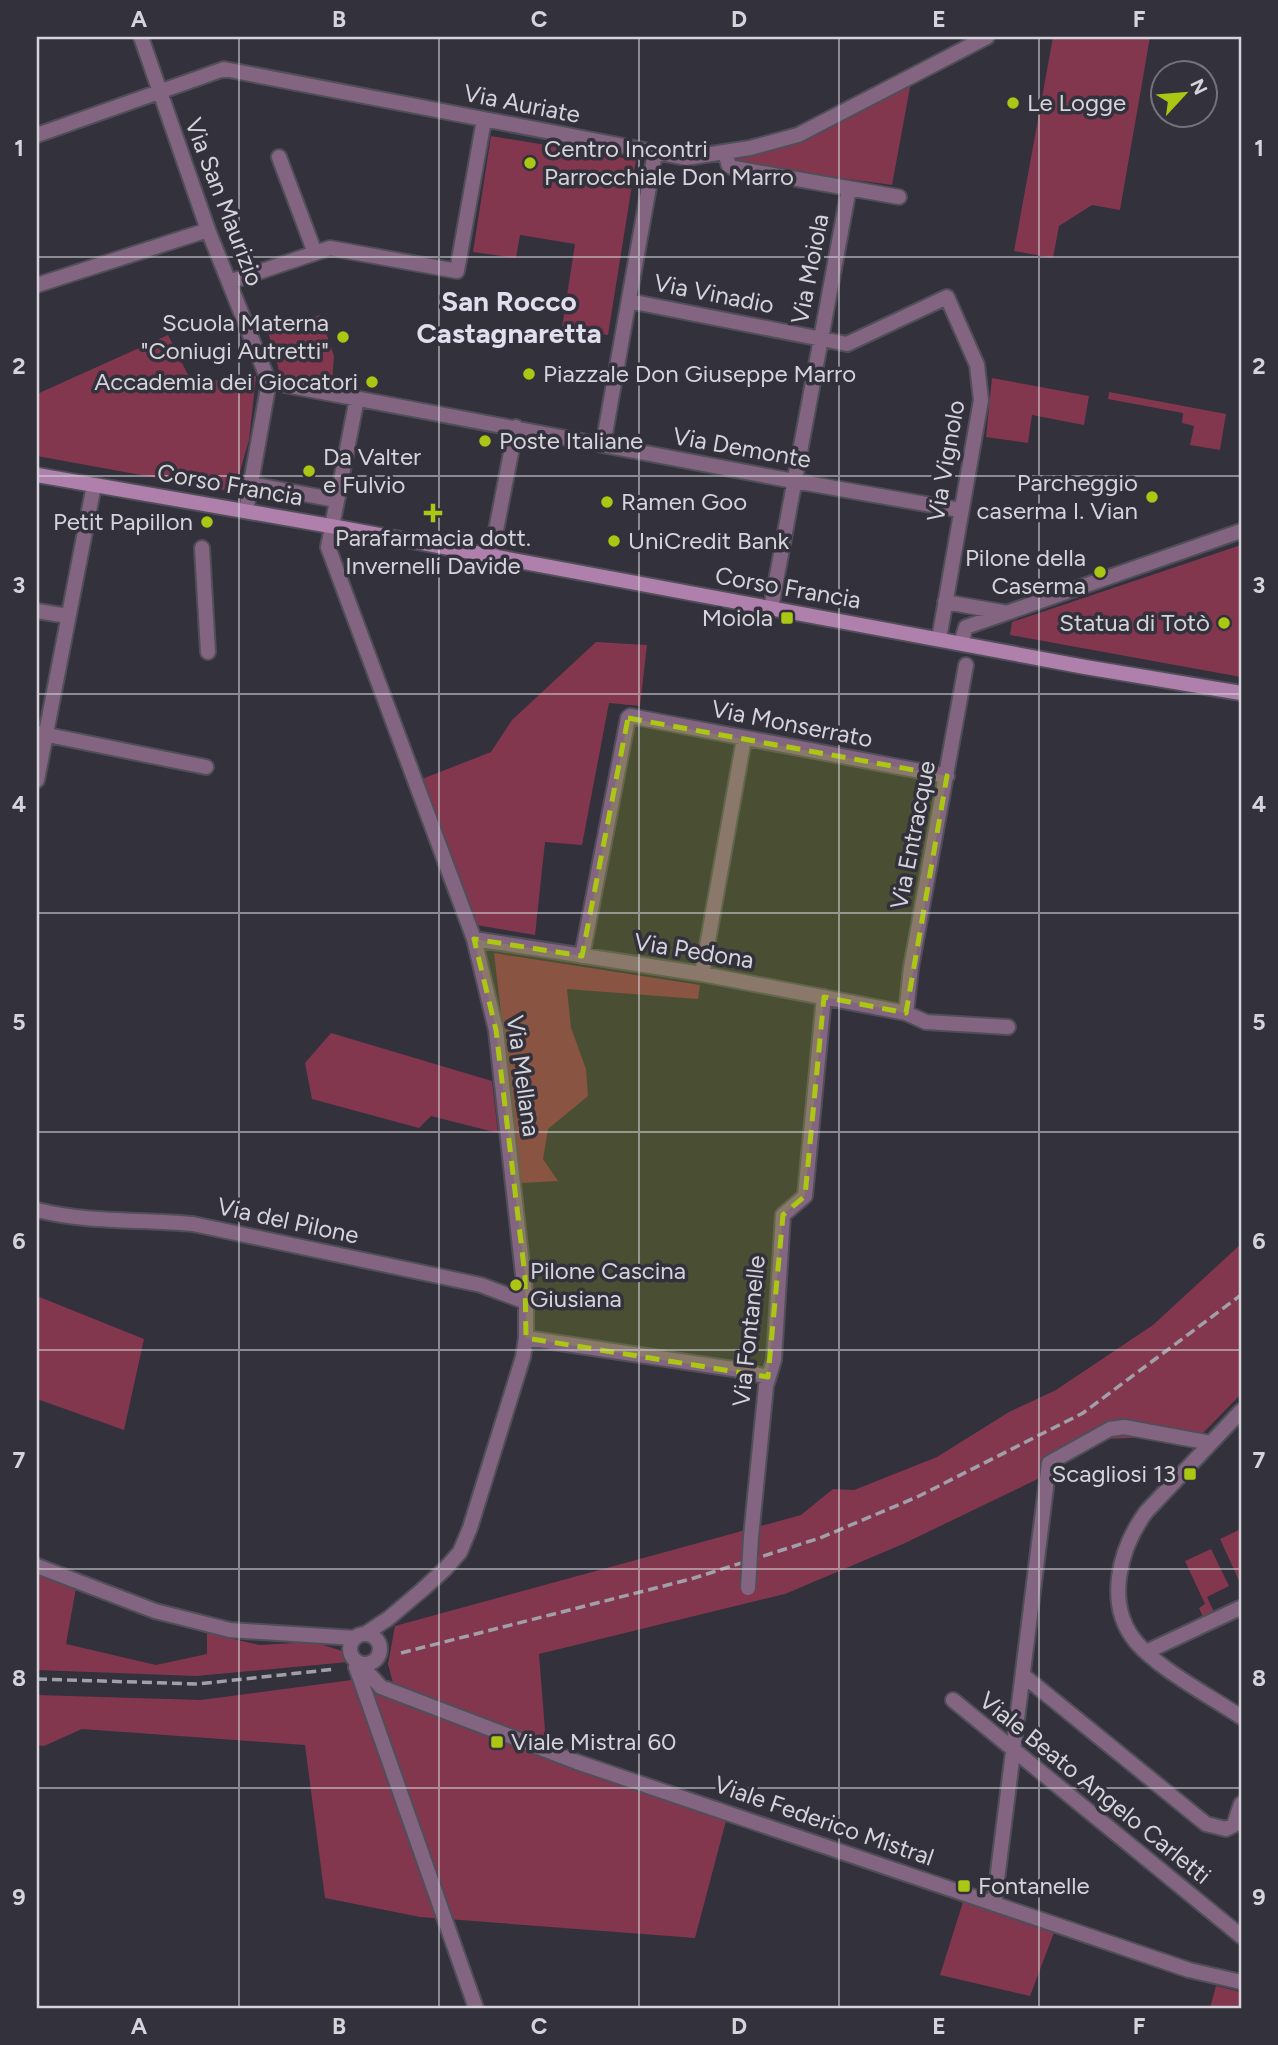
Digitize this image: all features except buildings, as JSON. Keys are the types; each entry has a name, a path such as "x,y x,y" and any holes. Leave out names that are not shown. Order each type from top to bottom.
{"main road":[{"name":"Corso Francia","path":"37,475 331,526 961,643 1240,689"}],"street":[{"name":"Via San Maurizio","path":"141,37 208,229 269,382"},
{"name":"Via Auriate","path":"37,135 224,69 686,158 798,135 987,37"},
{"path":"229,282 334,248 457,271 484,120"},
{"name":"Via Moiola","path":"725,152 729,166 899,197"},
{"path":"603,445 655,153"},
{"path":"279,157 316,253"},
{"name":"Via Moiola","path":"771,608 849,187"},
{"path":"37,285 208,229"},
{"name":"Via Vinadio","path":"629,301 847,344 947,297"},
{"name":"Via Vignolo","path":"939,639 981,400 980,380 972,349 947,297"},
{"path":"246,512 269,382"},
{"name":"Via Demonte","path":"269,382 960,510"},
{"name":"Via Mellana","path":"357,398 328,547 474,939 496,1030 526,1302 523,1357 466,1540 445,1569 389,1618 359,1651"},
{"path":"491,556 516,427"},
{"path":"251,484 336,500"},
{"path":"37,780 41,733 94,485"},
{"path":"961,643 966,627 1241,531"},
{"path":"202,548 208,652"},
{"path":"945,602 1005,612"},
{"path":"37,611 68,616"},
{"name":"Via Entracque","path":"906,1013 911,968 967,666"},
{"name":"Via Monserrato","path":"582,956 630,716 947,776"},
{"path":"41,733 206,767"},
{"path":"702,974 744,739"},
{"name":"Via Pedona","path":"474,939 702,974 906,1013 926,1022 1008,1027"},
{"name":"Via Fontanelle","path":"748,1592 766,1386 774,1360 783,1215 805,1196 824,997"},
{"name":"Via del Pilone","path":"37,1210 103,1220 193,1224 481,1285 526,1302"},
{"path":"526,1338 733,1369 768,1377"},
{"path":"1241,1411 1146,1512 1128,1540 1118,1586 1120,1605 1130,1634 1146,1652 1241,1717"},
{"path":"994,1904 1049,1463 1110,1429 1124,1427 1211,1443"},
{"path":"37,1566 155,1611 230,1630 318,1637 359,1651 379,1654 389,1618"},
{"path":"1146,1652 1240,1608"},
{"path":"359,1651 475,2008"},
{"name":"Viale Federico Mistral","path":"359,1651 381,1687 577,1762 1189,1970 1241,1982"},
{"path":"1024,1676 1206,1824 1226,1829 1234,1825 1241,1804"},
{"name":"Viale Beato Angelo Carletti","path":"953,1700 1241,1936"}],"highlighted area":[{"path":"628,718 947,776 906,1013 824,997 805,1196 783,1215 768,1377 526,1338 525,1276 496,1030 474,939 582,956"}],"shaded area":[{"path":"1053,37 1150,37 1120,210 1092,205 1059,226 1053,258 1014,251"},
{"path":"911,82 892,185 752,166 736,163 734,160 737,153 801,142"},
{"path":"491,136 636,160 608,335 562,328 575,244 520,235 516,258 473,252"},
{"path":"320,315 334,356 332,382 281,377 268,332"},
{"path":"168,335 192,383 256,376 249,440 234,492 37,456 37,394"},
{"path":"992,378 1089,396 1084,425 1032,415 1028,443 986,437"},
{"path":"1109,392 1226,414 1220,450 1190,445 1194,426 1182,423 1183,413 1108,399"},
{"path":"1241,545 1241,677 1010,635 1012,622"},
{"path":"596,642 647,645 640,706 609,703 582,845 545,842 535,935 476,925 422,779 491,752 512,720"},
{"path":"494,953 700,985 698,999 567,989 571,1028 586,1069 588,1096 548,1129 543,1159 558,1181 521,1183"},
{"path":"331,1033 492,1081 498,1133 431,1116 419,1128 312,1099 305,1063"},
{"path":"1241,1244 1241,1394 1201,1435 1105,1439 1042,1477 903,1544 785,1594 539,1654 547,1756 727,1817 695,1938 420,1917 325,1898 305,1745 82,1729 44,1746 37,1745 37,1695 201,1700 352,1680 355,1691 393,1683 388,1664 395,1626 801,1515 833,1489 854,1490 937,1457 1009,1412 1056,1390 1153,1325"},
{"path":"37,1296 144,1339 124,1430 37,1399"},
{"path":"1241,1529 1241,1585 1220,1539"},
{"path":"1211,1549 1229,1586 1207,1597 1215,1614 1204,1619 1199,1608 1205,1604 1185,1561"},
{"path":"37,1574 76,1588 66,1644 156,1665 207,1654 207,1633 259,1645 314,1642 342,1651 348,1662 196,1676 37,1670"},
{"path":"964,1899 1055,1930 1030,1996 940,1975"},
{"path":"1216,1986 1241,1992 1241,2008 1210,2008"}],"railway":[{"path":"401,1653 691,1579 820,1538 917,1497 1083,1413 1241,1295"},
{"path":"37,1679 198,1684 336,1669"}],"place":[{"name":"Le Logge","path":"1013,103"},
{"name":"Centro Incontri Parrocchiale Don Marro","path":"530,163"},
{"name":"Scuola Materna \"Coniugi Autretti\"","path":"343,337"},
{"name":"Piazzale Don Giuseppe Marro","path":"529,374"},
{"name":"Accademia dei Giocatori","path":"372,382"},
{"name":"Poste Italiane","path":"485,441"},
{"name":"Da Valter e Fulvio","path":"309,471"},
{"name":"Parcheggio caserma I. Vian","path":"1152,497"},
{"name":"Ramen Goo","path":"607,502"},
{"name":"Parafarmacia dott. Invernelli Davide","path":"433,513"},
{"name":"Petit Papillon","path":"207,522"},
{"name":"UniCredit Bank","path":"614,541"},
{"name":"Pilone della Caserma","path":"1100,572"},
{"name":"Moiola","path":"787,618"},
{"name":"Statua di Totò","path":"1224,623"},
{"name":"Pilone Cascina Giusiana","path":"516,1285"},
{"name":"Scagliosi 13","path":"1190,1474"},
{"name":"Viale Mistral 60","path":"497,1742"},
{"name":"Fontanelle","path":"964,1886"}],"district":[{"name":"San Rocco Castagnaretta","path":"509,317"}]}
